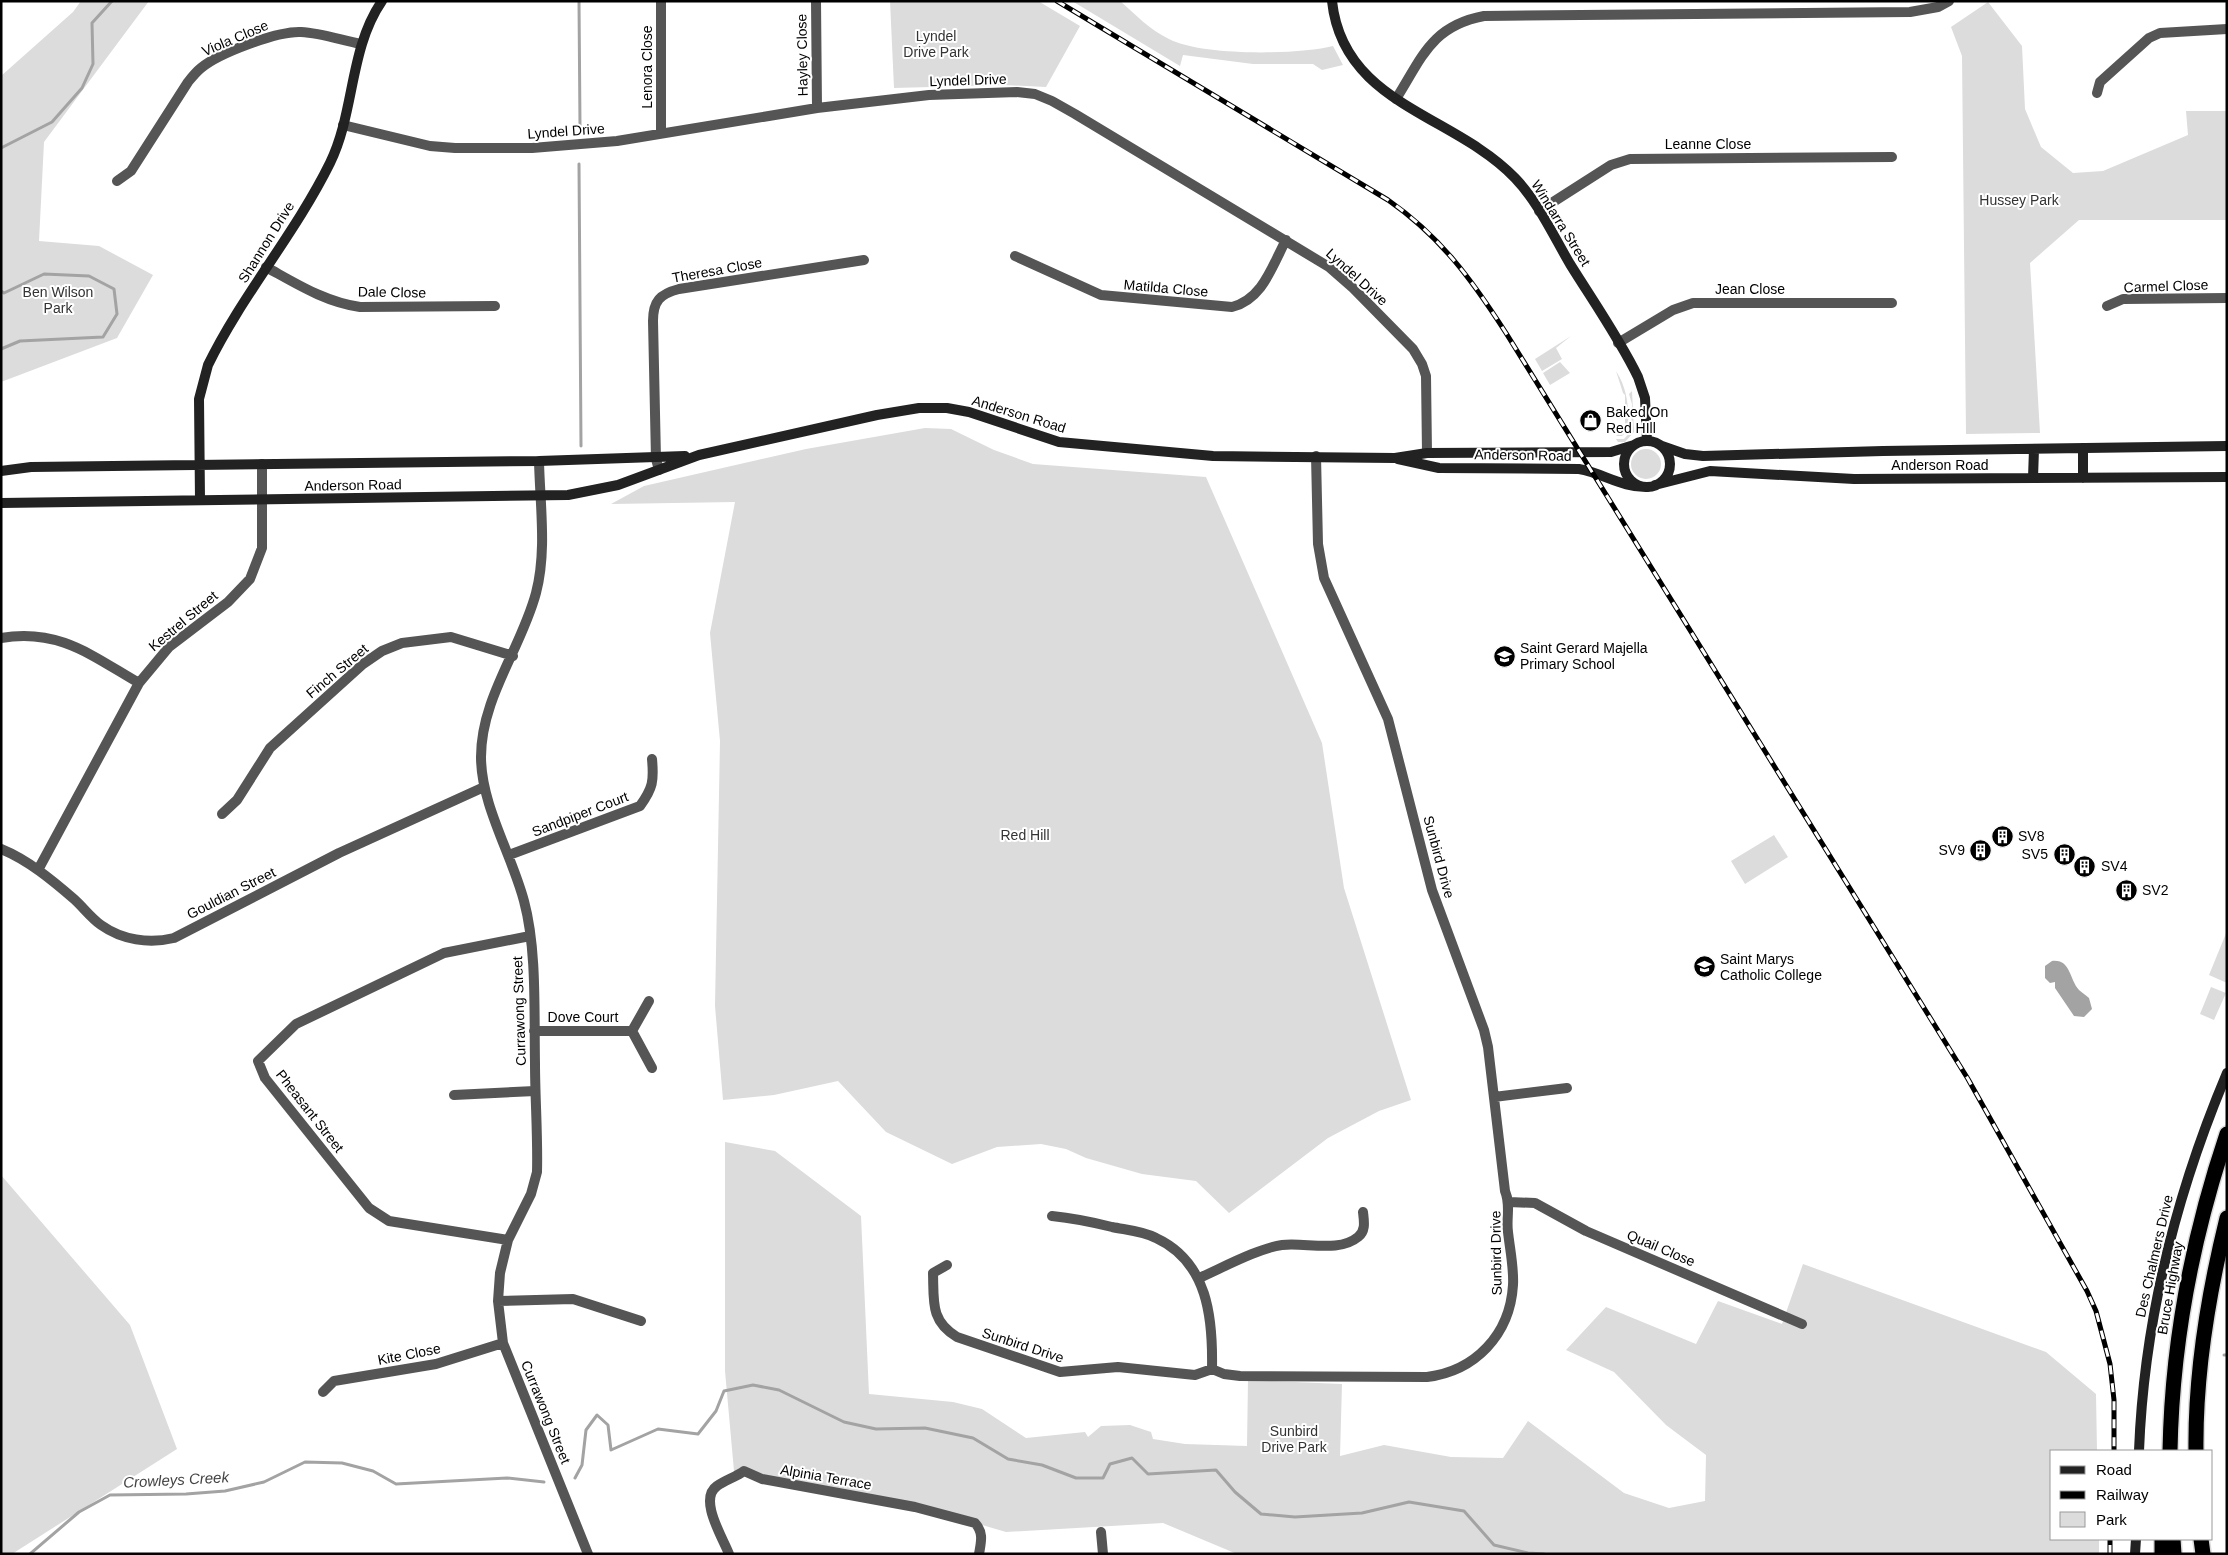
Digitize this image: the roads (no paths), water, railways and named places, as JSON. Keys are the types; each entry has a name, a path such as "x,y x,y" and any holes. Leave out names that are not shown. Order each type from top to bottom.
{"highway":[{"name":"Bruce Highway","path":"2170,1450 2175,1364 2186,1286 2201,1215 2227,1134"},
{"path":"2196,1450 2197,1406 2204,1334 2216,1262 2227,1218"},
{"path":"2162,1540 2162,1554"},
{"path":"2173,1540 2174,1554"},
{"path":"2201,1540 2203,1554"}],"street":[{"name":"Shannon Drive","path":"200,500 199,399 208,365 330,163 343,125 361,44 367,27 382,1"},
{"name":"Lenora Close","path":"661,1 661,134"},
{"name":"Hayley Close","path":"816,1 817,108"},
{"name":"Windarra Street","path":"1332,1 1339,34 1354,62 1363,73 1396,99 1488,154 1527,191 1636,374 1643,390 1646,441"},
{"path":"1396,99 1437,36 1450,26 1475,18 1910,12 1931,9 1949,1"},
{"path":"2097,93 2100,82 2150,38 2160,32 2227,30"},
{"name":"Viola Close","path":"117,180 132,171 188,82 199,69 212,60 273,36 286,33 314,33 361,44"},
{"name":"Lyndel Drive","path":"343,125 430,146 455,148 583,145 817,108 929,96 1017,92 1035,94 1075,114 1286,240 1329,267 1353,288 1413,349 1422,364 1426,376 1426,453"},
{"name":"Leanne Close","path":"1539,211 1611,165 1630,159 1892,157"},
{"name":"Matilda Close","path":"1015,256 1101,295 1232,307 1244,304 1259,292 1286,240"},
{"name":"Theresa Close","path":"659,470 656,458 653,311 655,302 661,295 679,289 864,260"},
{"name":"Dale Close","path":"266,267 322,297 342,304 360,307 496,306"},
{"name":"Carmel Close","path":"2106,306 2122,299 2227,298"},
{"name":"Jean Close","path":"1618,343 1673,310 1693,303 1892,303"},
{"name":"Anderson Road","path":"1,504 568,495 601,490 699,455 887,413 935,408 969,412 1046,439 1069,443 1213,456 1395,458 1426,453 1611,452 1634,446"},
{"path":"1646,441 1662,446 1669,458 1670,468 1664,480 1651,486 1634,483 1626,471 1625,457 1634,446 1646,441"},
{"name":"Anderson Road","path":"1662,446 1685,454 1702,456 2227,446"},
{"path":"2083,448 2083,478"},
{"path":"2033,478 2034,449"},
{"path":"1426,453 1427,466"},
{"name":"Anderson Road","path":"1,471 31,467 540,461 699,455"},
{"name":"Sunbird Drive","path":"947,1265 933,1273 935,1311 943,1328 957,1337 1060,1372 1118,1367 1195,1375 1212,1369 1224,1374 1240,1376 1389,1378 1437,1376 1466,1366 1490,1345 1508,1314 1513,1283 1507,1229 1510,1202 1506,1191 1484,1030 1432,890 1388,719 1324,578 1318,544 1316,456"},
{"name":"Anderson Road","path":"1395,458 1427,466 1445,468 1578,469 1592,472 1629,486 1651,486 1710,471 1854,479 2227,477"},
{"name":"Currawong Street","path":"540,461 542,553 538,583 513,656 492,698 484,728 481,757 484,787 524,902 530,936 538,1153 535,1184 508,1240 500,1273 498,1301 503,1343 588,1554"},
{"name":"Kestrel Street","path":"38,870 139,683 169,647 228,602 250,579 262,548 262,464"},
{"path":"1,497 49,496 72,502"},
{"path":"1,638 17,635 53,638 75,646 139,683"},
{"name":"Finch Street","path":"222,814 237,800 270,748 363,664 382,652 402,643 451,637 513,656"},
{"name":"Sandpiper Court","path":"509,855 640,806 650,793 654,779 652,759"},
{"name":"Gouldian Street","path":"1,849 38,870 73,898 100,924 112,932 143,941 160,941 174,938 339,853 484,787"},
{"name":"Pheasant Street","path":"508,1240 389,1221 369,1208 264,1078 258,1061 296,1024 444,953 530,936"},
{"name":"Dove Court","path":"632,1031 649,1001"},
{"name":"Dove Court","path":"534,1030 632,1031"},
{"name":"Dove Court","path":"632,1031 652,1068"},
{"name":"Des Chalmers Drive","path":"2138,1450 2147,1356 2168,1245 2189,1171 2227,1073"},
{"path":"1494,1097 1567,1088"},
{"path":"454,1095 535,1091"},
{"name":"Quail Close","path":"1510,1202 1535,1203 1586,1231 1802,1324"},
{"path":"1199,1278 1280,1245 1334,1245 1352,1241 1362,1233 1363,1212"},
{"path":"1052,1216 1070,1218 1155,1237 1185,1258 1199,1278 1212,1324 1212,1369"},
{"path":"498,1301 573,1299 641,1321"},
{"name":"Kite Close","path":"323,1392 334,1381 436,1364 503,1343"},
{"name":"Alpinia Terrace","path":"729,1554 712,1514 710,1498 715,1487 744,1471 762,1479 915,1507 975,1523 980,1529 982,1538 979,1554"},
{"path":"1101,1532 1103,1554"},
{"path":"2135,1554 2136,1540"}],"waterway":[{"path":"1,148 52,122 82,88 93,64 92,23 112,1"},
{"path":"579,1 580,127"},
{"path":"579,164 581,446"},
{"path":"1,291 4,293 44,274 89,276 114,289 117,314 103,337 20,341 1,349"},
{"name":"Crowleys Creek","path":"575,1478 582,1465 586,1430 597,1415 608,1425 611,1450 658,1429 698,1434 716,1411 724,1391 753,1385 779,1390 844,1422 876,1429 925,1428 973,1438 1008,1459 1042,1465 1076,1478 1103,1478 1110,1464 1132,1458 1148,1474 1216,1470 1235,1492 1261,1514 1295,1517 1362,1513 1409,1502 1464,1511 1494,1545 1528,1553 1544,1554"},
{"name":"Crowleys Creek","path":"30,1554 79,1512 110,1495 186,1494 225,1491 264,1482 305,1462 342,1463 373,1471 396,1484 507,1478 544,1482"}],"railway":[{"path":"1057,1 1388,200 1407,214 1440,244 1468,277 1506,333 1968,1079 2087,1291 2096,1311 2110,1364 2114,1400 2114,1450"},
{"path":"2110,1540 2110,1554"}],"place":[{"name":"Baked On Red HIll","path":"1590,420"},
{"name":"Saint Gerard Majella Primary School","path":"1504,656"},
{"name":"SV8","path":"2002,836"},
{"name":"SV9","path":"1981,850"},
{"name":"SV5","path":"2064,854"},
{"name":"SV4","path":"2085,866"},
{"name":"SV2","path":"2126,890"},
{"name":"Saint Marys Catholic College","path":"1704,967"}],"park label":[{"name":"Lyndel Drive Park","path":"936,44"},
{"name":"Hussey Park","path":"2019,200"},
{"name":"Ben Wilson Park","path":"58,300"},
{"name":"Red Hill","path":"1025,835"},
{"name":"Sunbird Drive Park","path":"1294,1439"}]}
